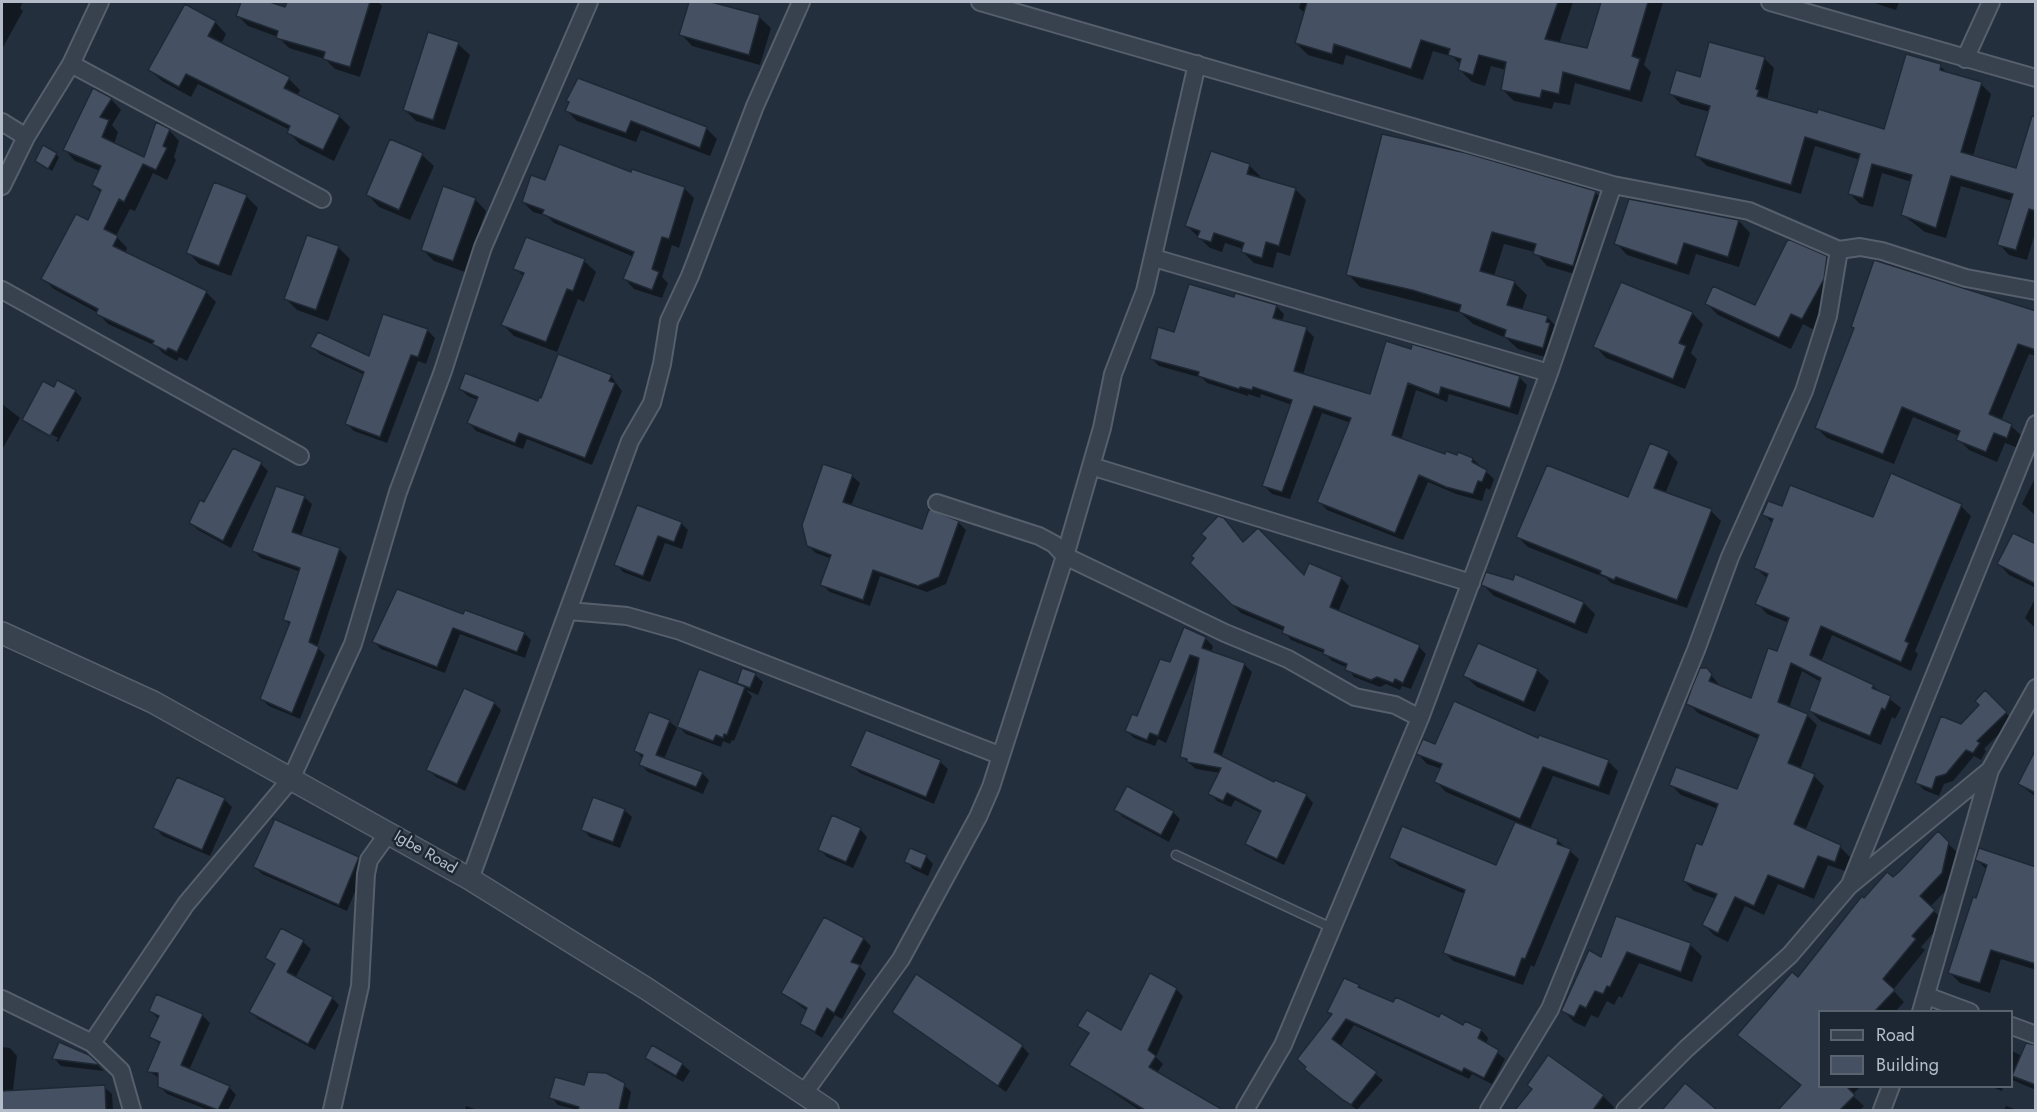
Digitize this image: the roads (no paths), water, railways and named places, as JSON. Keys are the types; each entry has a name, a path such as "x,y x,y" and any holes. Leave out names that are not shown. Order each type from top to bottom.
{"street":[{"path":"2,186 26,137 70,64 100,2"},
{"path":"92,1043 186,904 291,779 353,644 398,492 443,371 483,247 589,2"},
{"path":"470,879 570,611 630,441 652,403 662,364 669,321 690,276 755,106 801,2"},
{"path":"980,2 1613,185 1749,211 1839,250 1860,247 1882,251 1966,278 2036,291"},
{"path":"1965,59 1991,2"},
{"path":"1781,3 1965,59 2036,78"},
{"path":"70,64 322,199"},
{"path":"804,1093 901,959 978,817 991,787 999,755 1065,556 1091,466 1113,374 1145,291 1197,64"},
{"path":"2,122 26,137"},
{"path":"1245,1110 1283,1045 1420,718 1549,373 1613,185"},
{"path":"1489,1110 1550,1009 1696,650 1730,557 1804,391 1828,316 1839,250"},
{"path":"1154,258 1549,373"},
{"path":"2,290 300,456"},
{"path":"1849,886 2036,424"},
{"path":"1091,466 1471,584"},
{"path":"937,504 1039,536 1054,544 1065,556 1225,633 1288,659 1354,697 1395,705 1420,718"},
{"path":"570,611 627,616 680,631 999,755"},
{"name":"Igbe Road","path":"2,633 153,702 389,832 470,879 647,989 828,1110"},
{"path":"1963,1010 1924,1004 1990,770 2036,688"},
{"path":"1625,1110 1686,1049 1790,955 1849,886 1990,770"},
{"path":"332,1110 360,986 366,874 369,860 389,832"},
{"path":"2,999 92,1043 121,1071 132,1110"},
{"path":"2013,1026 2036,1035"},
{"path":"1882,1110 1890,1088"}],"lane":[{"path":"1176,855 1332,928"}]}
